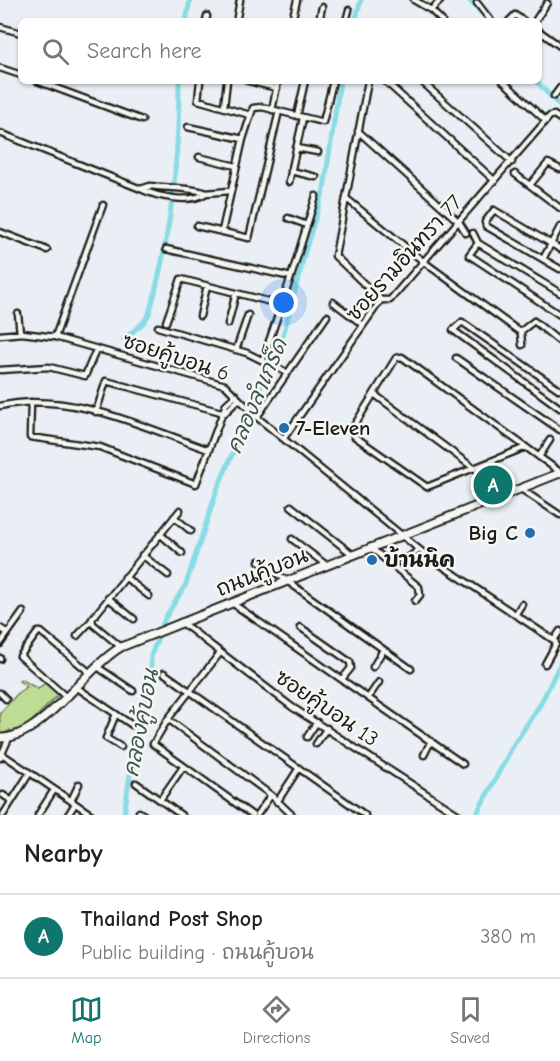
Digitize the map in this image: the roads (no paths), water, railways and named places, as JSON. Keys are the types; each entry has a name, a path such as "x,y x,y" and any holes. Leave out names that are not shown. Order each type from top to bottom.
{"main road":[{"name":"ถนนคู้บอน","path":"0,738 9,738 32,727 66,697 95,665 121,647 560,472"}],"street":[{"path":"237,17 240,0"},
{"path":"293,18 297,0"},
{"path":"414,0 431,10 439,18"},
{"path":"431,10 441,0"},
{"path":"477,3 489,18"},
{"path":"537,18 547,3"},
{"path":"320,18 322,7"},
{"path":"347,18 349,10"},
{"path":"0,27 18,32"},
{"path":"542,33 559,44"},
{"path":"0,68 18,74"},
{"path":"45,84 141,120"},
{"path":"200,84 198,100 250,115"},
{"path":"224,108 227,84"},
{"path":"260,84 277,88"},
{"path":"272,110 278,84"},
{"path":"289,182 305,84"},
{"path":"222,231 236,166 253,108 279,111 323,122 332,84"},
{"path":"367,84 347,199 334,256 381,300"},
{"path":"388,84 495,181"},
{"path":"424,84 512,162"},
{"path":"506,84 546,121 552,115 560,119"},
{"path":"554,96 560,88"},
{"path":"197,226 249,238 279,111"},
{"name":"ซอยรามอินทรา 77","path":"284,438 381,300 390,300 546,121"},
{"path":"188,127 243,139"},
{"path":"358,131 459,222 465,233"},
{"path":"0,133 150,193 178,198 230,190"},
{"path":"296,148 318,152"},
{"path":"199,157 236,166"},
{"path":"531,185 548,163 560,169"},
{"path":"291,171 316,177"},
{"path":"515,174 560,208"},
{"path":"141,189 150,186 178,190 200,189 203,194"},
{"path":"264,359 316,196"},
{"path":"347,199 424,262 521,332 522,345"},
{"path":"55,337 103,205"},
{"path":"560,249 494,210 485,222 486,226 560,269"},
{"path":"288,218 307,225"},
{"path":"543,259 560,227"},
{"path":"0,232 47,250"},
{"path":"473,232 478,243 560,293"},
{"path":"478,243 469,255 560,315"},
{"path":"166,249 291,277"},
{"path":"166,322 180,279 283,305"},
{"path":"200,316 207,286"},
{"path":"228,324 236,293"},
{"path":"333,302 363,325"},
{"path":"18,314 20,333"},
{"path":"236,350 248,315"},
{"path":"255,416 327,316"},
{"path":"521,332 534,321 558,341 560,334"},
{"path":"560,390 462,322 453,330 560,408"},
{"path":"158,327 264,359 288,373"},
{"name":"ซอยคู้บอน 6","path":"0,335 20,333 55,337 225,385 255,416 419,550 554,640"},
{"path":"0,370 49,367 85,376 96,350"},
{"path":"526,447 427,487 354,436 352,429 396,358 402,357 539,456 560,472"},
{"path":"456,358 560,430"},
{"path":"96,412 106,381 225,413"},
{"path":"374,394 475,469"},
{"path":"31,402 30,437 100,447 196,484 225,413 237,397"},
{"path":"0,406 31,402 96,412 209,450"},
{"path":"539,456 550,440"},
{"path":"521,489 560,515"},
{"path":"291,506 352,554"},
{"path":"77,636 180,510"},
{"path":"174,517 191,531"},
{"path":"160,534 182,553"},
{"path":"292,539 325,564"},
{"path":"370,547 418,587 420,595 416,601"},
{"path":"401,563 419,550"},
{"path":"142,555 168,575"},
{"path":"260,561 411,669"},
{"path":"125,577 149,596"},
{"path":"108,598 134,619"},
{"path":"231,602 464,764"},
{"path":"515,615 522,604"},
{"path":"0,644 23,612"},
{"path":"91,621 121,647"},
{"name":"ซอยคู้บอน 13","path":"181,622 292,707 459,815"},
{"path":"0,627 8,633"},
{"path":"300,627 350,662 351,668 342,679"},
{"path":"545,664 560,631"},
{"path":"66,697 21,657 20,653 38,632 41,632 89,672"},
{"path":"372,667 383,650"},
{"path":"220,653 168,719 153,744 252,815"},
{"path":"95,665 133,691"},
{"path":"164,673 365,815"},
{"path":"368,698 379,682"},
{"path":"76,687 132,724"},
{"path":"0,693 6,699"},
{"path":"116,714 106,738 121,747"},
{"path":"168,719 271,795 292,815"},
{"path":"307,737 317,722"},
{"path":"316,744 327,728"},
{"path":"9,738 1,756 92,815"},
{"path":"424,755 431,741"},
{"path":"160,800 183,767"},
{"path":"277,802 299,768"},
{"path":"3,815 29,774"},
{"path":"136,783 181,815"},
{"path":"69,815 79,784"},
{"path":"38,815 54,790"},
{"path":"3,795 12,801"},
{"path":"257,815 271,795"}],"waterway":[{"path":"187,18 190,0"},
{"name":"คลองลำเกร็ด","path":"356,18 361,0"},
{"path":"469,0 487,18"},
{"path":"124,339 143,323 149,314 157,285 172,199 179,84"},
{"name":"คลองลำเกร็ด","path":"124,815 137,727 151,680 151,656 165,618 186,584 217,490 284,332 324,189 340,84"},
{"path":"539,84 560,106"},
{"path":"476,815 514,744 540,705 560,664"}],"place":[{"name":"7-Eleven","path":"284,428"},
{"name":"Thailand Post Shop","path":"493,485"},
{"name":"Big C","path":"530,533"},
{"name":"บ้านนิค","path":"372,560"}],"water label":[{"name":"คลองคู้บอน","path":"141,723"}]}
